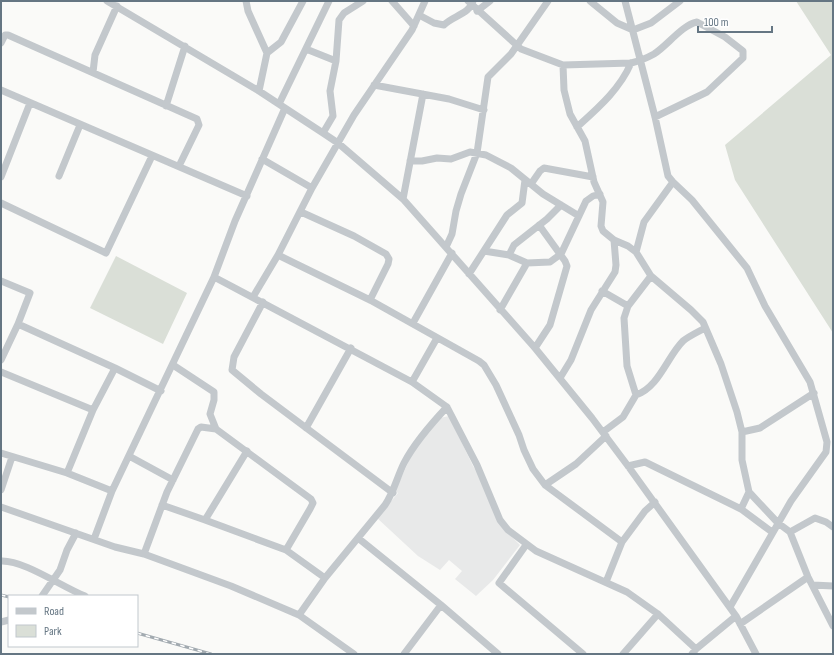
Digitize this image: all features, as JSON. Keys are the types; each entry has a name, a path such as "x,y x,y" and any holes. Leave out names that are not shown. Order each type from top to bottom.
{"street":[{"path":"246,1 248,11 267,53 259,90"},
{"path":"267,53 281,42 303,1"},
{"path":"94,539 112,491 214,277 262,160 282,106 306,49 329,1"},
{"path":"323,133 333,116 330,91 336,61 339,20 344,13 363,1"},
{"path":"392,1 414,26"},
{"path":"253,297 278,255 312,188 338,143 374,85 397,54 414,26 425,1"},
{"path":"418,15 434,23 444,24 451,18 466,12 472,5 490,1"},
{"path":"446,247 452,234 461,194 477,153 488,77 511,54 548,1"},
{"path":"590,1 617,23 633,30 651,23 680,1"},
{"path":"625,1 655,117 666,169 672,182 692,200 747,268 765,306 810,382 827,442 826,452 799,489 772,532 730,607"},
{"path":"94,72 95,55 113,3 259,90 338,143 403,199 535,348 604,434 730,607 756,654"},
{"path":"472,5 517,45 526,51 563,65 631,63 641,60 654,54 686,28 697,22 725,37 743,51 744,55 735,66 707,92 655,117"},
{"path":"1,43 7,34 197,119 199,122 179,166"},
{"path":"166,106 185,46"},
{"path":"306,49 336,61"},
{"path":"577,127 607,99 625,76 631,63"},
{"path":"563,65 564,90 570,114 585,141 591,160 593,177 604,206 601,226 604,231 614,240 628,246 636,252 652,276 703,322 729,387 742,432 740,448 749,492 778,524 790,532 808,577 833,626"},
{"path":"374,85 423,94 484,110"},
{"path":"1,90 247,196"},
{"path":"403,199 423,94"},
{"path":"1,177 30,103"},
{"path":"59,176 80,125"},
{"path":"410,161 437,158 451,159 465,153 477,153 495,158 579,216"},
{"path":"1,203 106,253 152,156"},
{"path":"262,160 312,188"},
{"path":"469,274 507,215 522,203 528,182 540,171 544,168 593,177"},
{"path":"636,252 644,222 672,182"},
{"path":"484,251 508,256 526,263 550,262 561,254 586,201 593,196 600,194"},
{"path":"508,256 514,245 561,205"},
{"path":"301,212 354,236 386,254 389,259 388,264 370,300"},
{"path":"535,348 550,326 566,273 565,261 539,225"},
{"path":"560,378 571,360 591,310 611,278 616,265 614,240"},
{"path":"413,323 452,253"},
{"path":"278,255 370,300 413,323 484,365 496,385 530,462 545,485 622,542"},
{"path":"500,310 526,263"},
{"path":"636,395 626,359 624,318 628,306 652,276"},
{"path":"214,277 351,348 412,382 446,407 477,465 500,520 508,530 526,544 571,567 628,592 658,614 694,652 736,616"},
{"path":"1,281 30,294 1,360"},
{"path":"602,291 628,306"},
{"path":"263,302 234,357 232,370 260,394 393,493"},
{"path":"18,324 115,368 160,391"},
{"path":"545,485 576,464 604,434 623,417 636,395 644,392 654,382 683,341 705,328"},
{"path":"412,382 437,338"},
{"path":"306,428 351,348"},
{"path":"173,365 214,392 214,400 210,414 216,429 311,499 312,503 310,509 286,550"},
{"path":"67,473 92,410 115,368"},
{"path":"1,372 92,410"},
{"path":"742,432 760,428 814,393"},
{"path":"299,615 325,578 393,493 397,478 408,456 446,407"},
{"path":"144,554 162,505 198,430 201,428 216,429"},
{"path":"205,520 246,451"},
{"path":"826,452 833,457"},
{"path":"1,453 67,473 112,491"},
{"path":"129,456 173,480"},
{"path":"1,490 12,457"},
{"path":"628,466 645,462 741,509 772,532"},
{"path":"741,509 749,492"},
{"path":"606,582 622,542 645,511 655,502"},
{"path":"162,505 286,550 325,578"},
{"path":"1,507 94,539 144,554 231,586 299,615 353,654"},
{"path":"790,532 815,518 826,522 833,527"},
{"path":"43,595 60,570 67,550 76,533"},
{"path":"358,538 441,605 498,654"},
{"path":"526,544 499,583 583,654"},
{"path":"1,561 16,564 83,595"},
{"path":"740,624 808,577"},
{"path":"813,586 833,586"},
{"path":"404,654 441,605"},
{"path":"623,654 658,614"}],"shaded area":[{"path":"449,416 473,466 488,490 510,535 520,545 493,580 476,596 455,579 462,571 449,560 440,570 418,556 377,518 398,493 395,491 414,450 440,418"}],"green space":[{"path":"796,1 833,1 833,333 735,180 725,145 831,55"},
{"path":"116,256 187,293 163,344 90,308"}],"railway":[{"path":"1,595 8,597"},
{"path":"138,633 211,654"}]}
